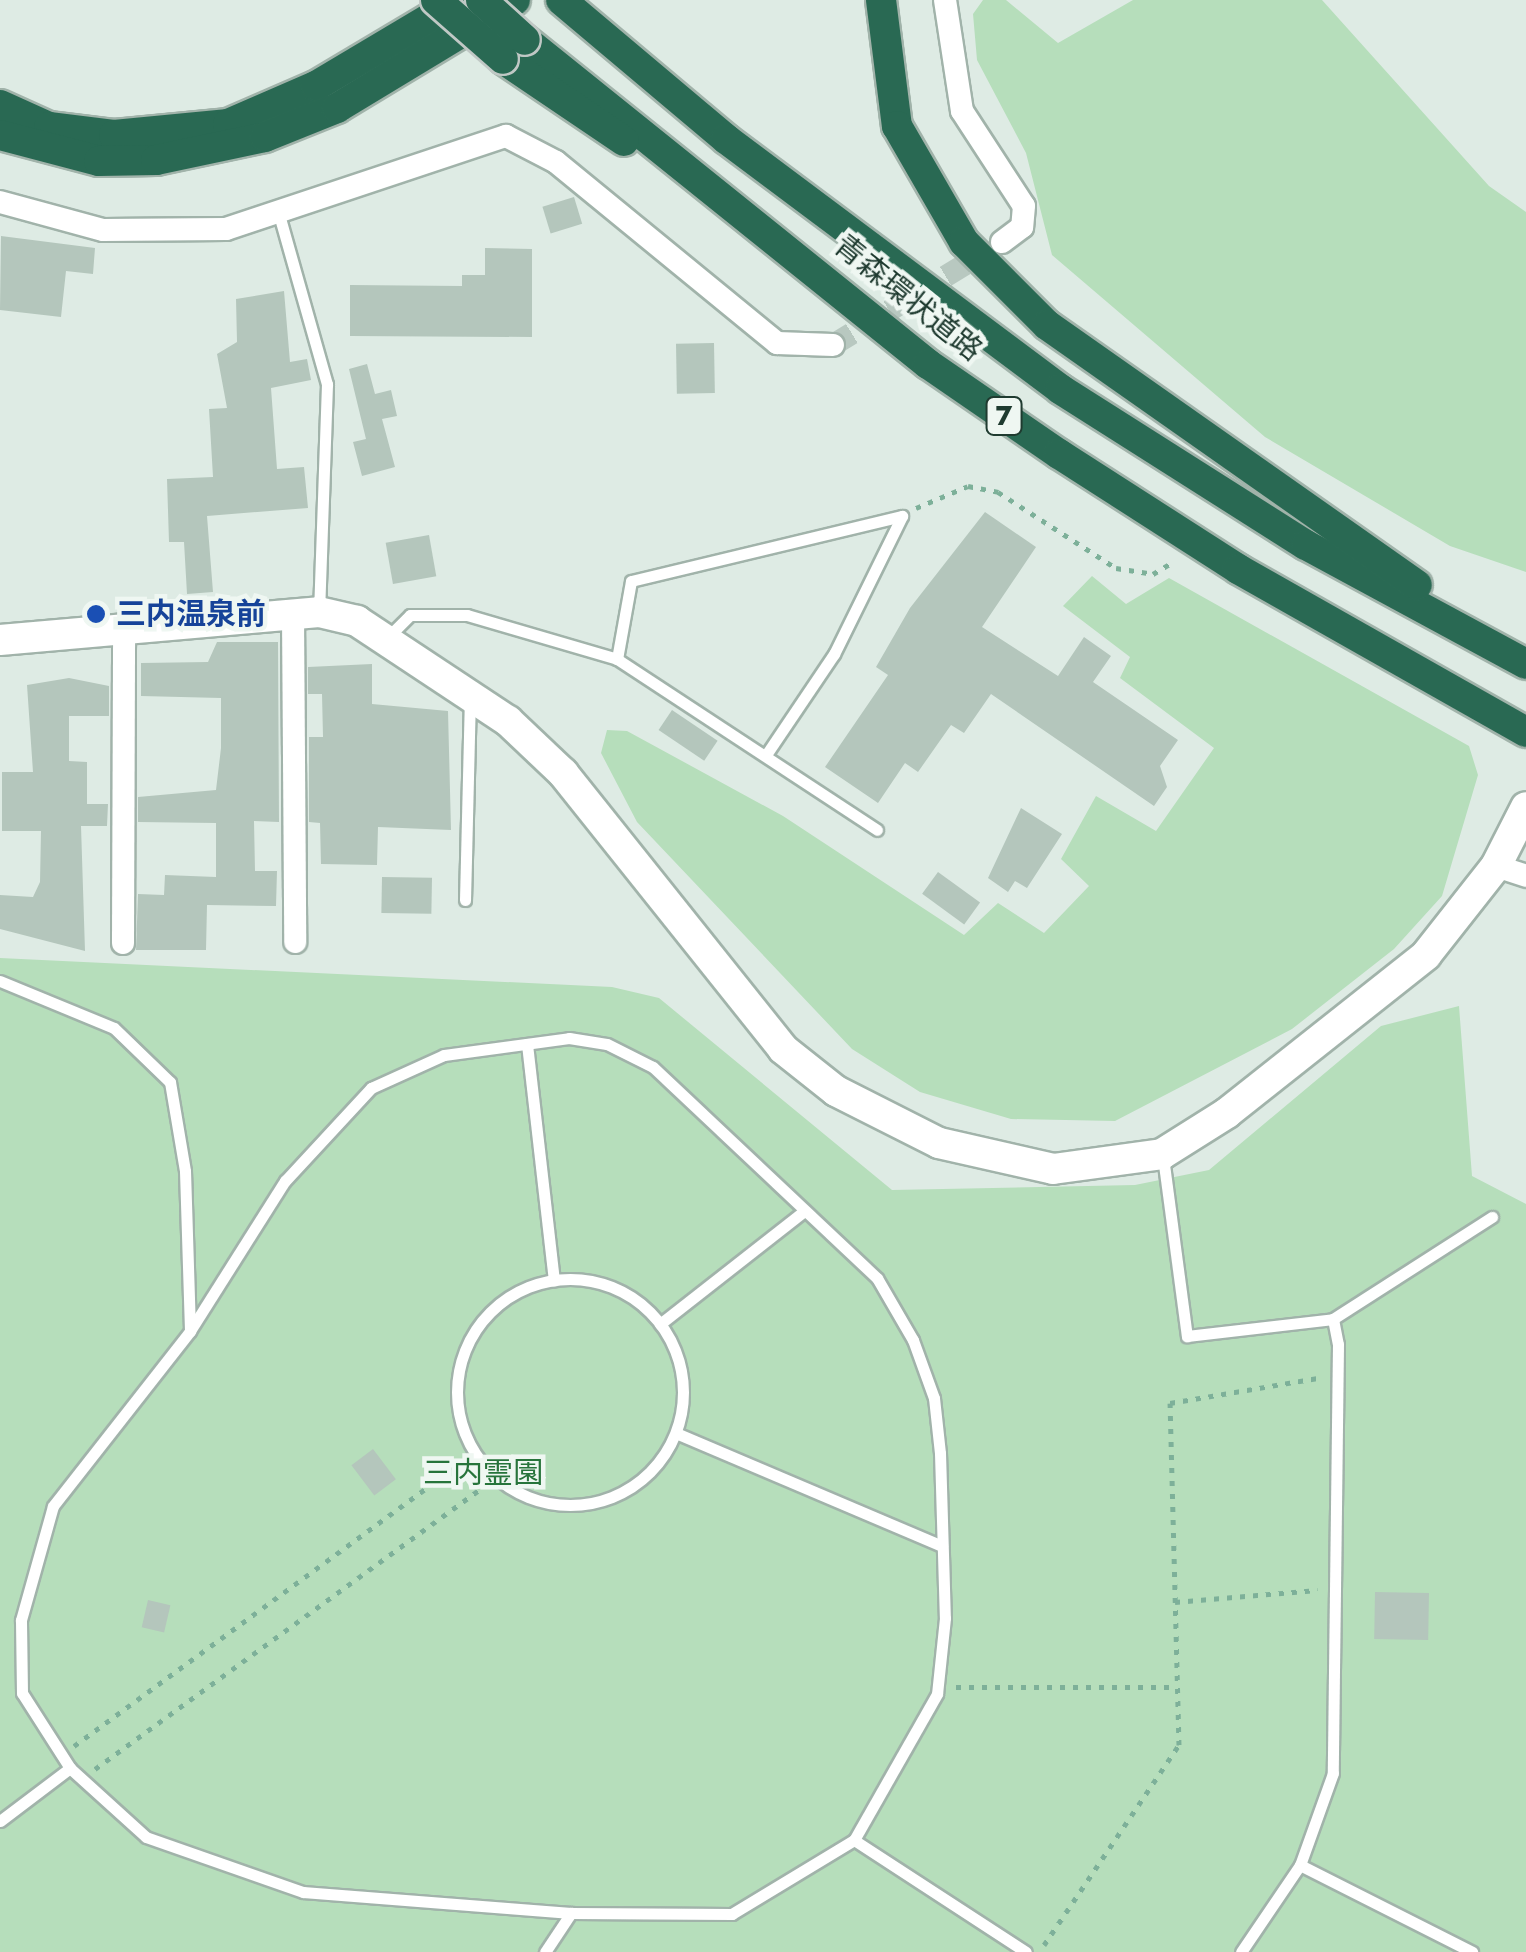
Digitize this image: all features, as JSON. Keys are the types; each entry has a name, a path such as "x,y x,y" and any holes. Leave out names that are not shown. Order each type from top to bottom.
{"highway":[{"path":"436,0 514,49"},
{"path":"0,104 49,127 114,135 228,124 316,86 460,0"},
{"path":"481,0 514,49"},
{"path":"0,134 99,161 233,146 338,108 515,0"},
{"path":"881,0 897,126 964,242 1048,324 1515,658"},
{"name":"青森環状道路","path":"564,3 726,139 1060,389 1306,545 1515,658"},
{"name":"青森環状道路","path":"514,49 581,117 688,176 1059,454 1238,569 1526,732"}],"street":[{"path":"944,0 962,111 1024,206 1022,227 1002,242"},
{"path":"0,202 120,231 280,218 473,140 506,136 556,162 777,342 833,345"},
{"path":"295,942 306,613"},
{"path":"0,640 306,613 388,638 470,694 563,773 783,1049 836,1091 939,1143 1053,1169 1162,1154 1426,955 1496,866 1526,807"},
{"path":"123,943 124,628"},
{"path":"1496,866 1526,876"}],"lane":[{"path":"280,218 326,384 306,613"},
{"path":"617,659 631,580 902,516"},
{"path":"766,755 834,654 902,516"},
{"path":"388,638 410,614 468,615 617,659 876,830"},
{"path":"465,900 470,694"},
{"path":"0,981 114,1028 170,1082 185,1172 190,1331"},
{"path":"527,1044 554,1280"},
{"path":"527,1044 607,1044 652,1067 877,1278 913,1340 934,1398 942,1546 939,1680 854,1840 732,1914 570,1913 303,1892 241,1878 146,1837 70,1768 22,1693 21,1620 53,1506 190,1331 284,1181 371,1088 444,1055 527,1044"},
{"path":"1162,1154 1187,1336 1332,1319 1492,1217"},
{"path":"660,1324 803,1212"},
{"path":"554,1280 613,1288 660,1324 678,1358 676,1432 656,1466 590,1504 551,1504 497,1477 475,1452 457,1404 470,1337 520,1290 554,1280"},
{"path":"1241,1952 1300,1865 1333,1773 1340,1374 1332,1319"},
{"path":"676,1432 942,1546"},
{"path":"0,1820 70,1768"},
{"path":"854,1840 1026,1952"},
{"path":"1300,1865 1472,1952"},
{"path":"546,1952 570,1913"}],"path":[{"path":"902,516 968,486 998,492 1134,574 1180,558"},
{"path":"1040,1952 1178,1745 1170,1403 1340,1374"},
{"path":"60,1756 475,1452"},
{"path":"82,1779 497,1477"},
{"path":"1175,1602 1337,1589"},
{"path":"939,1680 966,1691 1177,1687"}],"green space":[{"path":"983,0 1006,0 1058,43 1133,0 1322,0 1489,186 1526,212 1526,572 1450,546 1265,437 1052,255 1026,153 977,60 973,14"},
{"path":"1092,576 1126,604 1169,578 1469,746 1478,775 1442,896 1394,949 1292,1029 1115,1121 1011,1119 920,1092 852,1049 637,822 601,753 607,730 627,731 783,816 964,935 998,903 1044,933 1089,886 1061,859 1096,796 1156,831 1214,748 1120,678 1130,657 1063,606"},
{"name":"三内霊園","path":"0,958 612,987 659,998 892,1190 1135,1185 1209,1170 1381,1026 1459,1006 1472,1176 1526,1204 1526,1952 0,1952"}],"building":[{"path":"574,197 582,224 551,233 542,207"},
{"path":"1,236 95,248 93,274 66,271 61,317 0,310"},
{"path":"485,248 532,249 532,337 350,336 350,285 462,286 462,275 485,275"},
{"path":"284,291 290,362 307,359 311,380 271,388 277,469 304,467 308,508 207,516 213,592 187,594 184,542 169,542 167,479 213,477 209,409 227,408 217,354 237,342 236,299"},
{"path":"714,343 715,393 677,394 676,344"},
{"path":"367,364 375,394 391,390 397,416 382,419 395,467 362,476 353,442 366,439 349,369"},
{"path":"985,512 1036,547 982,627 1058,676 1084,637 1111,656 1093,682 1178,740 1160,766 1167,787 1154,806 991,694 964,733 951,725 918,772 905,763 878,803 825,767 888,675 876,667 910,608"},
{"path":"429,535 436,576 393,584 386,543"},
{"path":"217,642 278,642 279,822 254,821 255,871 277,871 276,906 207,905 206,950 136,950 138,894 164,895 165,875 216,877 216,823 138,822 138,797 216,790 221,748 221,698 141,696 141,663 208,662"},
{"path":"372,664 372,704 448,711 451,830 378,827 377,865 321,864 320,823 309,822 309,737 323,737 322,694 308,694 308,667"},
{"path":"69,678 109,686 109,716 69,716 69,761 87,762 87,804 108,804 107,826 81,826 85,951 0,929 0,895 33,897 40,882 41,831 2,831 2,772 33,772 27,685"},
{"path":"672,710 718,741 704,761 659,730"},
{"path":"1021,808 1062,834 1027,888 1015,881 1008,892 988,878"},
{"path":"938,872 980,903 964,924 922,894"},
{"path":"382,877 432,878 431,914 381,913"},
{"path":"373,1449 396,1479 374,1496 351,1465"},
{"path":"1375,1592 1429,1593 1428,1640 1374,1639"},
{"path":"148,1600 170,1605 164,1632 142,1627"}],"tunnel":[{"path":"833,345 990,249"}],"place":[{"name":"三内温泉前","path":"96,614"}]}
